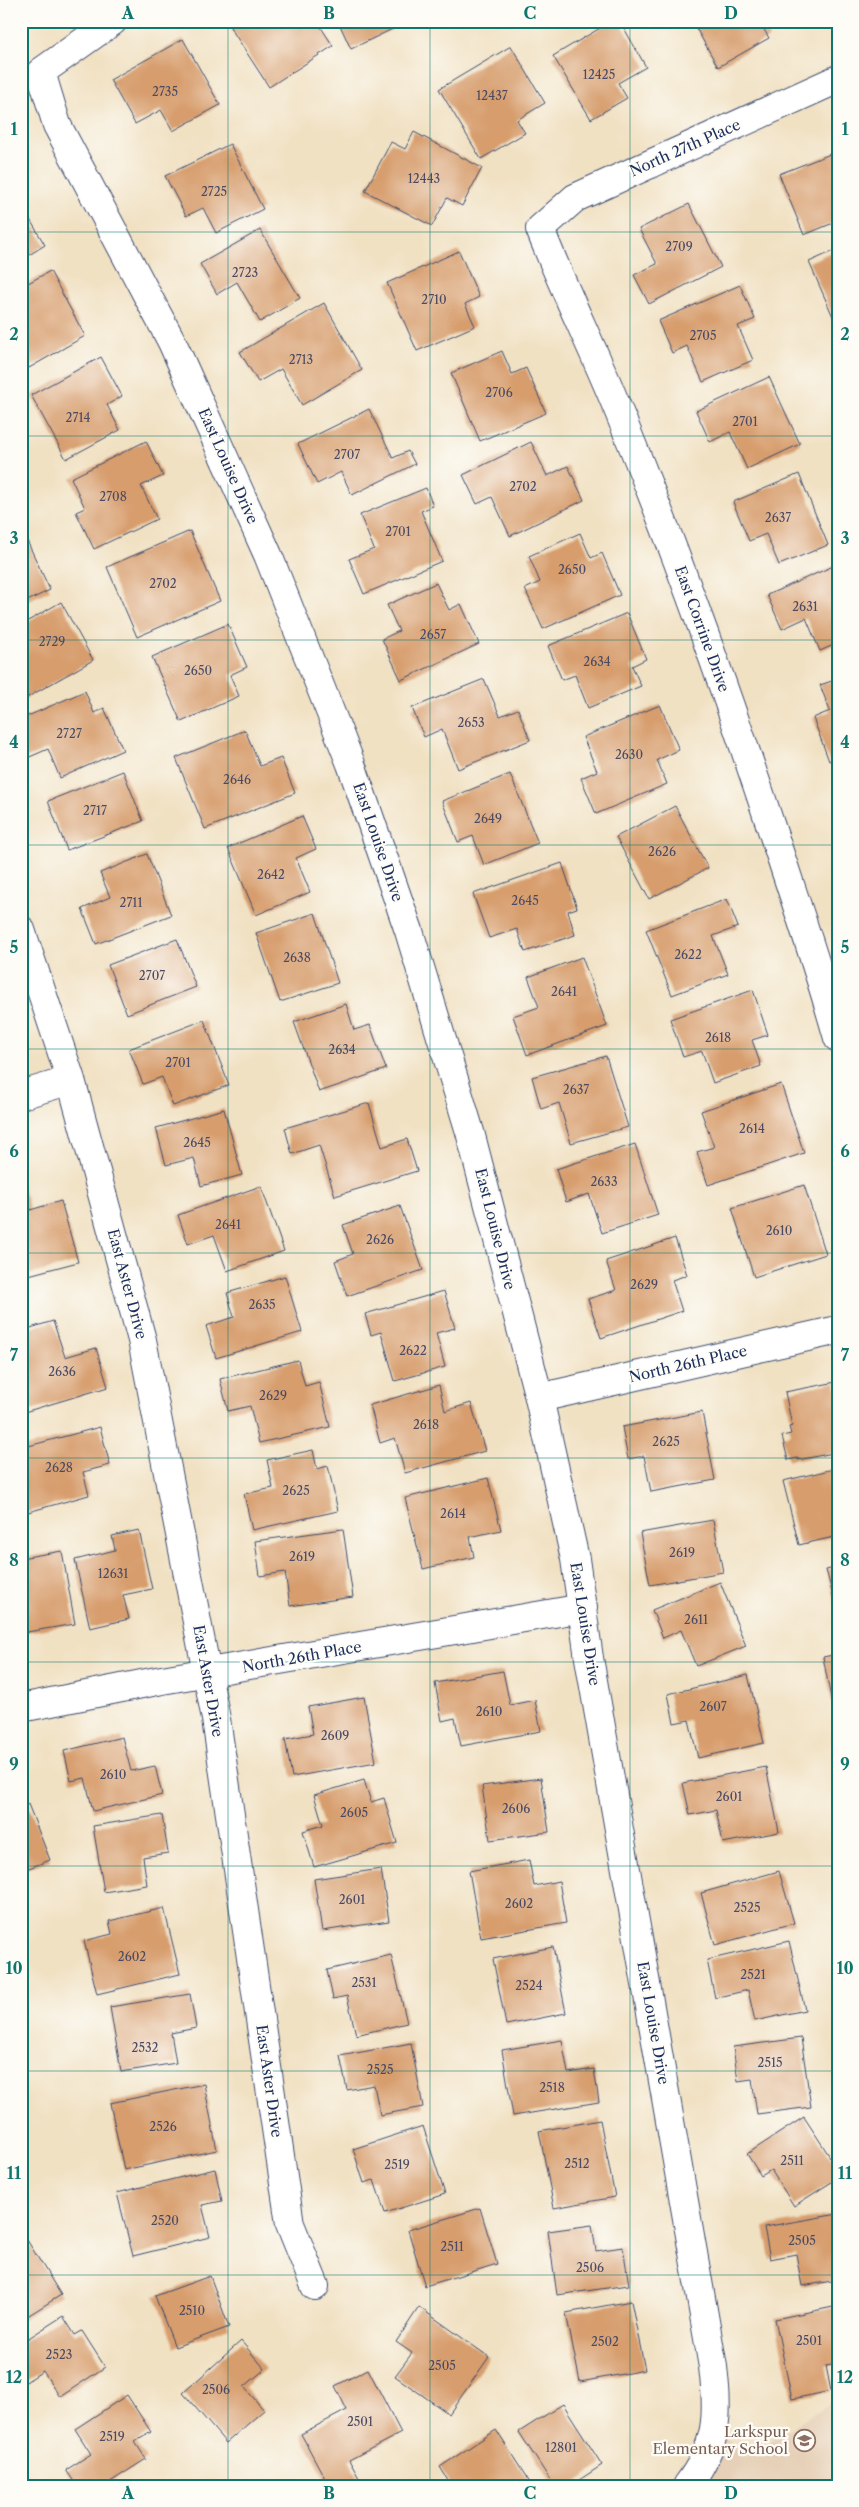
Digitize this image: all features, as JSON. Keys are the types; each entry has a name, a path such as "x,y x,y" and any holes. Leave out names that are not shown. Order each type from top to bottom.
{"street":[{"name":"East Louise Drive","path":"113,21 41,72 57,124 172,342 264,546 351,764 409,931 470,1132 539,1398 575,1559 717,2394 715,2429 708,2453 687,2486"},
{"name":"North 27th Place","path":"540,229 575,198 838,79"},
{"name":"East Corrine Drive","path":"540,229 562,285 618,410 678,559 748,758 824,987 838,1038"},
{"name":"East Aster Drive","path":"21,930 71,1080 142,1340 218,1728 290,2224 315,2286"},
{"path":"21,1095 71,1080"},
{"name":"North 26th Place","path":"539,1398 838,1330"},
{"name":"North 26th Place","path":"21,1708 44,1701 582,1608"}],"shaded area":[{"name":"Larkspur Elementary School","path":"838,2398 838,2486 687,2486 715,2429 745,2457"}],"building":[{"path":"238,21 317,21 333,46 269,87 230,27"},
{"path":"338,21 409,21 351,49"},
{"path":"612,21 620,21 646,67 618,83 627,98 591,119 553,56"},
{"path":"692,21 759,21 769,38 718,67"},
{"path":"183,39 220,105 173,131 161,110 135,124 110,80"},
{"path":"511,46 545,103 517,120 525,133 481,159 439,89"},
{"path":"414,132 482,168 462,206 447,198 432,226 365,191 391,142 405,149"},
{"path":"230,144 263,209 216,233 203,208 186,216 165,176"},
{"path":"838,151 838,221 804,235 779,174"},
{"path":"689,204 721,267 649,304 634,275 657,264 639,229"},
{"path":"29,218 45,245 21,260 21,222"},
{"path":"260,230 300,298 260,322 237,282 217,294 200,264"},
{"path":"838,249 838,328 809,262"},
{"path":"459,251 479,297 465,304 475,326 417,351 387,283"},
{"path":"50,271 85,336 29,368 21,355 21,287"},
{"path":"740,285 755,319 738,326 753,360 703,382 687,346 672,353 658,321"},
{"path":"324,303 362,370 302,405 281,369 258,382 240,352"},
{"path":"502,351 512,374 526,368 546,413 480,441 451,373"},
{"path":"101,357 122,396 107,405 120,430 66,459 31,395"},
{"path":"769,377 800,444 747,469 730,432 710,442 696,411"},
{"path":"369,409 393,458 408,451 415,464 352,495 341,472 317,484 298,444"},
{"path":"146,441 163,476 141,486 157,519 94,549 76,512 85,508 71,478"},
{"path":"531,442 547,476 568,466 584,500 510,536 492,497 477,504 463,475"},
{"path":"799,474 828,545 779,565 766,534 749,541 733,502"},
{"path":"426,488 433,506 421,511 442,561 364,594 349,559 374,549 360,515"},
{"path":"21,528 50,590 21,604"},
{"path":"190,531 220,601 137,637 107,567"},
{"path":"580,533 591,558 602,553 620,595 543,629 525,589 540,582 529,556"},
{"path":"838,564 838,643 820,651 806,618 782,629 767,595"},
{"path":"436,583 449,610 461,604 479,644 401,680 382,639 399,631 387,605"},
{"path":"61,602 93,660 21,701 21,625"},
{"path":"627,613 646,659 632,666 641,686 588,708 575,675 562,680 548,646"},
{"path":"228,624 247,667 230,675 239,696 181,722 152,657"},
{"path":"484,679 500,716 518,709 530,740 458,769 442,729 424,737 412,708"},
{"path":"838,679 838,758 829,761 813,718 830,711 820,685"},
{"path":"85,691 94,713 104,708 123,750 60,778 48,749 25,759 21,749 21,719"},
{"path":"660,705 679,750 657,760 667,784 596,814 581,778 597,771 583,737"},
{"path":"245,730 260,766 281,758 295,793 205,829 176,758"},
{"path":"123,771 143,821 67,850 48,801"},
{"path":"510,774 538,843 484,865 473,836 458,842 442,801"},
{"path":"675,806 708,868 649,899 616,837"},
{"path":"302,816 316,849 296,858 310,892 256,915 228,848"},
{"path":"147,854 171,915 96,944 82,909 110,897 100,873"},
{"path":"562,863 577,908 568,911 575,935 525,952 517,929 489,938 473,894"},
{"path":"727,899 738,927 713,936 728,974 672,995 646,930"},
{"path":"315,913 338,983 280,1002 256,933"},
{"path":"177,939 196,987 127,1014 108,965"},
{"path":"582,957 607,1026 527,1055 513,1016 539,1007 528,977"},
{"path":"753,990 768,1035 752,1040 761,1066 713,1083 702,1051 683,1057 670,1019"},
{"path":"346,1004 354,1030 370,1025 386,1069 319,1092 294,1022"},
{"path":"204,1020 229,1085 173,1106 162,1077 143,1084 129,1049"},
{"path":"606,1056 628,1127 571,1143 559,1103 541,1109 532,1077"},
{"path":"781,1084 804,1153 708,1185 697,1152 714,1147 701,1111"},
{"path":"369,1103 382,1147 407,1139 417,1171 335,1196 319,1145 292,1154 285,1128"},
{"path":"224,1109 242,1175 201,1186 194,1158 166,1165 156,1128"},
{"path":"635,1144 658,1215 602,1233 589,1194 566,1202 556,1169"},
{"path":"21,1183 30,1210 61,1201 78,1262 21,1277"},
{"path":"804,1185 826,1254 754,1277 732,1208"},
{"path":"261,1186 284,1251 227,1271 214,1235 188,1244 178,1215"},
{"path":"400,1206 423,1270 347,1296 335,1261 353,1254 343,1225"},
{"path":"675,1238 687,1275 672,1280 682,1311 601,1338 588,1299 616,1290 606,1261"},
{"path":"285,1276 302,1332 216,1358 206,1326 234,1317 227,1293"},
{"path":"444,1291 455,1328 436,1333 445,1367 395,1381 381,1332 371,1335 365,1314"},
{"path":"53,1321 65,1357 96,1348 108,1387 21,1413 21,1331"},
{"path":"298,1360 305,1386 319,1382 330,1427 259,1443 250,1406 228,1411 220,1379"},
{"path":"836,1382 838,1392 838,1452 798,1460 798,1458 788,1460 782,1436 791,1434 789,1427 792,1426 785,1392"},
{"path":"439,1385 445,1411 471,1403 485,1451 405,1473 395,1438 380,1443 370,1405"},
{"path":"702,1412 715,1480 651,1492 644,1456 628,1459 622,1427"},
{"path":"100,1427 110,1465 83,1472 89,1495 21,1514 21,1448"},
{"path":"313,1450 317,1469 328,1466 338,1511 252,1530 244,1494 273,1488 267,1460"},
{"path":"838,1468 838,1536 799,1545 783,1481"},
{"path":"488,1478 501,1530 470,1537 474,1557 423,1569 405,1498"},
{"path":"713,1520 723,1572 650,1585 640,1533"},
{"path":"343,1529 353,1597 290,1606 285,1572 260,1576 255,1541"},
{"path":"139,1530 152,1589 123,1595 129,1619 90,1628 75,1560 115,1550 112,1536"},
{"path":"62,1551 75,1624 21,1633 21,1558"},
{"path":"838,1567 838,1610 837,1610 826,1570"},
{"path":"720,1582 746,1646 696,1666 681,1630 663,1638 652,1610"},
{"path":"838,1654 838,1719 835,1719 823,1657"},
{"path":"503,1671 510,1705 535,1700 541,1731 461,1746 455,1718 442,1721 435,1683"},
{"path":"748,1675 764,1743 698,1758 689,1720 674,1723 668,1694"},
{"path":"364,1697 376,1762 292,1777 285,1739 313,1734 308,1707"},
{"path":"122,1737 131,1771 155,1766 162,1795 93,1811 85,1778 71,1781 64,1751"},
{"path":"766,1767 779,1832 723,1843 716,1810 690,1815 683,1783"},
{"path":"541,1778 549,1832 490,1840 482,1786"},
{"path":"364,1780 371,1802 384,1798 397,1843 314,1867 303,1831 323,1825 314,1795"},
{"path":"28,1804 50,1860 21,1871 21,1806"},
{"path":"162,1815 168,1853 143,1857 147,1885 104,1892 93,1826"},
{"path":"529,1860 534,1886 559,1881 566,1923 481,1938 469,1871"},
{"path":"381,1869 389,1921 322,1931 314,1879"},
{"path":"779,1871 794,1923 715,1945 701,1893"},
{"path":"164,1908 180,1974 97,1994 84,1941 112,1934 109,1921"},
{"path":"789,1941 805,2010 755,2021 748,1990 715,1998 707,1960"},
{"path":"553,1947 566,2013 506,2025 493,1959"},
{"path":"391,1955 407,2023 356,2035 347,1996 333,1999 327,1970"},
{"path":"190,1994 196,2028 171,2033 176,2063 121,2072 110,2007"},
{"path":"801,2038 811,2107 757,2114 752,2079 738,2081 733,2047"},
{"path":"562,2040 568,2073 594,2069 599,2102 513,2116 502,2050"},
{"path":"411,2043 423,2107 380,2115 374,2085 347,2090 340,2056"},
{"path":"204,2084 217,2150 124,2170 110,2103"},
{"path":"804,2117 838,2169 838,2178 794,2206 771,2170 761,2176 747,2154"},
{"path":"600,2120 615,2197 554,2208 539,2131"},
{"path":"423,2126 445,2194 385,2213 374,2180 364,2183 353,2149"},
{"path":"215,2169 222,2201 202,2205 210,2237 133,2256 117,2193"},
{"path":"480,2208 497,2264 425,2286 408,2230"},
{"path":"838,2214 838,2280 802,2286 796,2254 770,2259 764,2227"},
{"path":"592,2225 596,2251 623,2247 629,2285 557,2295 548,2231"},
{"path":"27,2240 61,2295 21,2320 21,2243"},
{"path":"210,2276 229,2327 175,2347 155,2296"},
{"path":"631,2301 645,2370 580,2382 566,2313"},
{"path":"838,2306 838,2364 826,2366 831,2391 792,2399 775,2319"},
{"path":"419,2307 489,2357 449,2414 395,2376 412,2353 396,2342"},
{"path":"63,2316 75,2335 82,2331 105,2367 60,2397 43,2371 21,2385 21,2343"},
{"path":"241,2341 265,2369 244,2387 264,2410 226,2443 183,2393"},
{"path":"368,2369 401,2433 349,2460 359,2478 344,2486 329,2486 301,2434 347,2410 335,2386"},
{"path":"127,2395 151,2432 135,2442 146,2459 104,2486 77,2486 66,2470 91,2454 75,2429"},
{"path":"563,2404 602,2465 570,2486 554,2486 519,2432"},
{"path":"496,2430 532,2486 452,2486 440,2467"}],"place":[{"name":"Larkspur Elementary School","path":"804,2441"}]}
